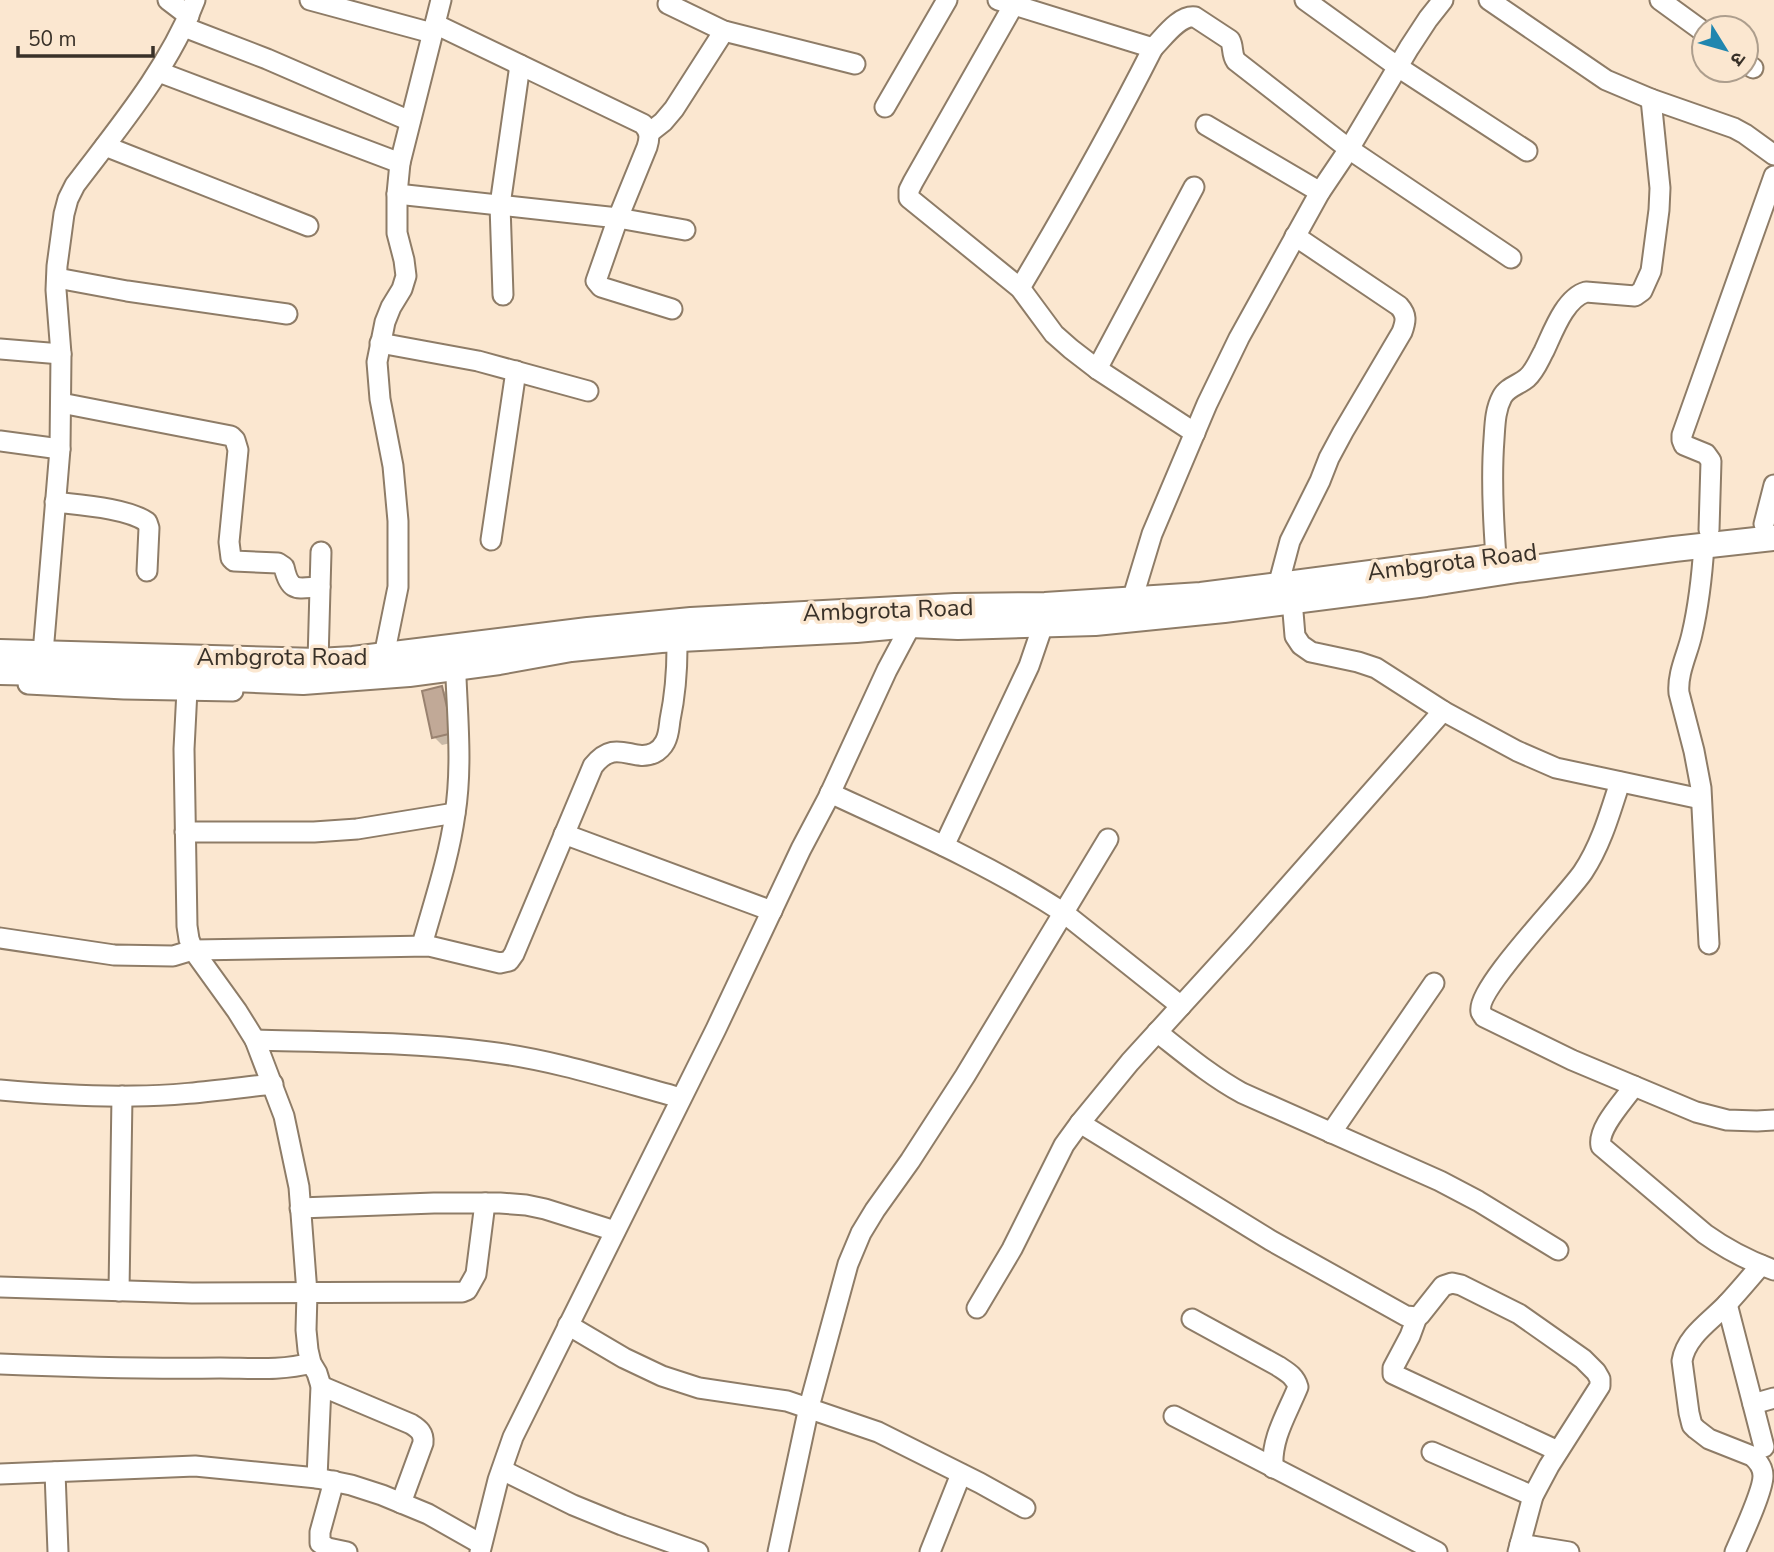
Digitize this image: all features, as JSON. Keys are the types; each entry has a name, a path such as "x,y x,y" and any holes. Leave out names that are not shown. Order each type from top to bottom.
{"main road":[{"name":"Ambgrota Road","path":"0,652 318,661 384,656 691,620 1285,593 1370,572 1496,557 1707,538 1771,528"},
{"path":"0,672 312,682 409,674 571,649 661,640 846,631 907,633 958,627 1095,623 1150,618 1285,593 1707,538"}],"street":[{"path":"167,0 267,59 410,121"},
{"path":"310,0 434,28 520,65 643,124 649,134 647,147 618,218 596,283 673,309"},
{"path":"384,656 396,602 398,521 393,466 378,384 377,362 391,307 406,276 397,233 400,163 441,0"},
{"path":"885,107 947,0"},
{"path":"1305,0 1398,67 1527,151"},
{"path":"1132,600 1152,534 1195,433 1240,338 1320,192 1428,19 1443,0"},
{"path":"1489,0 1606,80 1734,128 1774,155"},
{"path":"1660,0 1690,22"},
{"path":"666,1 724,31 856,64"},
{"path":"1153,48 1005,3 908,195 912,202 1020,288 1055,334 1071,349 1195,433"},
{"path":"43,653 60,449 61,354 57,278 64,214 75,185 159,72 190,14"},
{"path":"1020,288 1098,154 1153,48 1180,21 1190,16 1230,40 1236,61 1349,149 1511,258"},
{"path":"649,134 674,109 724,31"},
{"path":"503,295 500,205 520,65"},
{"path":"159,72 400,163"},
{"path":"1496,557 1492,506 1493,453 1496,414 1502,397 1535,368 1567,306 1579,294 1586,292 1635,296 1642,291 1651,271 1660,188 1651,99"},
{"path":"1206,125 1320,192"},
{"path":"105,146 308,226"},
{"path":"1709,944 1701,799 1694,751 1678,684 1700,596 1707,538 1710,461 1706,454 1686,447 1682,435 1774,176"},
{"path":"1097,369 1194,187"},
{"path":"397,194 618,218 685,230"},
{"path":"1295,236 1399,306 1405,312 1406,318 1402,332 1343,432 1295,529 1285,593 1295,636 1305,649 1311,652 1376,668 1443,710 1535,760 1556,768 1701,799"},
{"path":"57,278 288,314"},
{"path":"380,343 478,361 588,391"},
{"path":"0,349 61,354"},
{"path":"491,540 516,371"},
{"path":"61,403 231,436 238,450 229,542 231,558 234,561 278,563 284,567 287,581 291,585 302,588 320,587"},
{"path":"0,441 60,449"},
{"path":"1771,528 1774,485"},
{"path":"55,502 121,512 142,518 149,528 147,570"},
{"path":"318,661 321,552"},
{"path":"944,846 1029,666 1043,625"},
{"path":"0,682 124,690 310,691 456,678 637,651 907,633"},
{"path":"0,1474 195,1466 326,1480 351,1485 428,1514 481,1548 513,1437 907,633"},
{"path":"0,938 114,955 173,956 193,950 422,946 493,962 509,961 593,766 604,755 620,752 648,755 654,753 665,742 677,674 677,649"},
{"path":"422,946 451,840 455,813 458,788 456,678"},
{"path":"187,690 184,749 189,939 193,950 255,1040 284,1116 299,1187 307,1293 306,1330 311,1363 321,1386 326,1480 320,1542 328,1548 347,1552"},
{"path":"977,1308 1012,1249 1064,1145 1080,1123 1130,1062 1443,710"},
{"path":"1620,782 1590,861 1561,901 1520,945 1486,994 1481,1013 1484,1017 1572,1060 1696,1112 1727,1120 1774,1120"},
{"path":"830,793 994,871 1064,913 1181,1006"},
{"path":"185,832 314,832 357,829 455,813"},
{"path":"564,834 772,911"},
{"path":"778,1552 809,1407 840,1291 861,1233 965,1076 1108,839"},
{"path":"1331,1133 1434,984"},
{"path":"1157,1032 1220,1081 1450,1186 1558,1251"},
{"path":"255,1040 356,1042 491,1052 563,1065 681,1098"},
{"path":"0,1090 122,1096 274,1084"},
{"path":"1634,1086 1604,1128 1601,1146 1705,1234 1723,1247 1768,1267 1690,1340 1682,1361 1692,1425 1709,1439 1743,1451 1757,1460 1763,1474 1735,1552"},
{"path":"119,1291 122,1096"},
{"path":"1080,1123 1270,1240 1406,1316 1417,1317"},
{"path":"300,1208 485,1203 526,1205 615,1231"},
{"path":"0,1287 119,1291 454,1293 467,1290 476,1274 485,1203"},
{"path":"1558,1451 1393,1374 1393,1368 1417,1317 1443,1286 1452,1283 1461,1285 1518,1314 1583,1359 1600,1379 1600,1386 1533,1496 1519,1548 1569,1552"},
{"path":"1727,1304 1753,1404 1769,1446 1743,1451"},
{"path":"1192,1319 1278,1366 1296,1381 1298,1387 1275,1440 1273,1468"},
{"path":"568,1325 624,1358 662,1376 699,1388 787,1401 878,1432 1025,1508"},
{"path":"0,1364 184,1369 288,1368 311,1363"},
{"path":"321,1386 411,1424 421,1432 423,1443 401,1503"},
{"path":"1753,1404 1774,1398"},
{"path":"1174,1416 1437,1552"},
{"path":"1432,1452 1533,1496"},
{"path":"502,1471 573,1505 698,1552"},
{"path":"55,1472 58,1552"},
{"path":"930,1552 961,1474"}],"building":[{"path":"442,686 453,733 432,738 422,691"}]}
